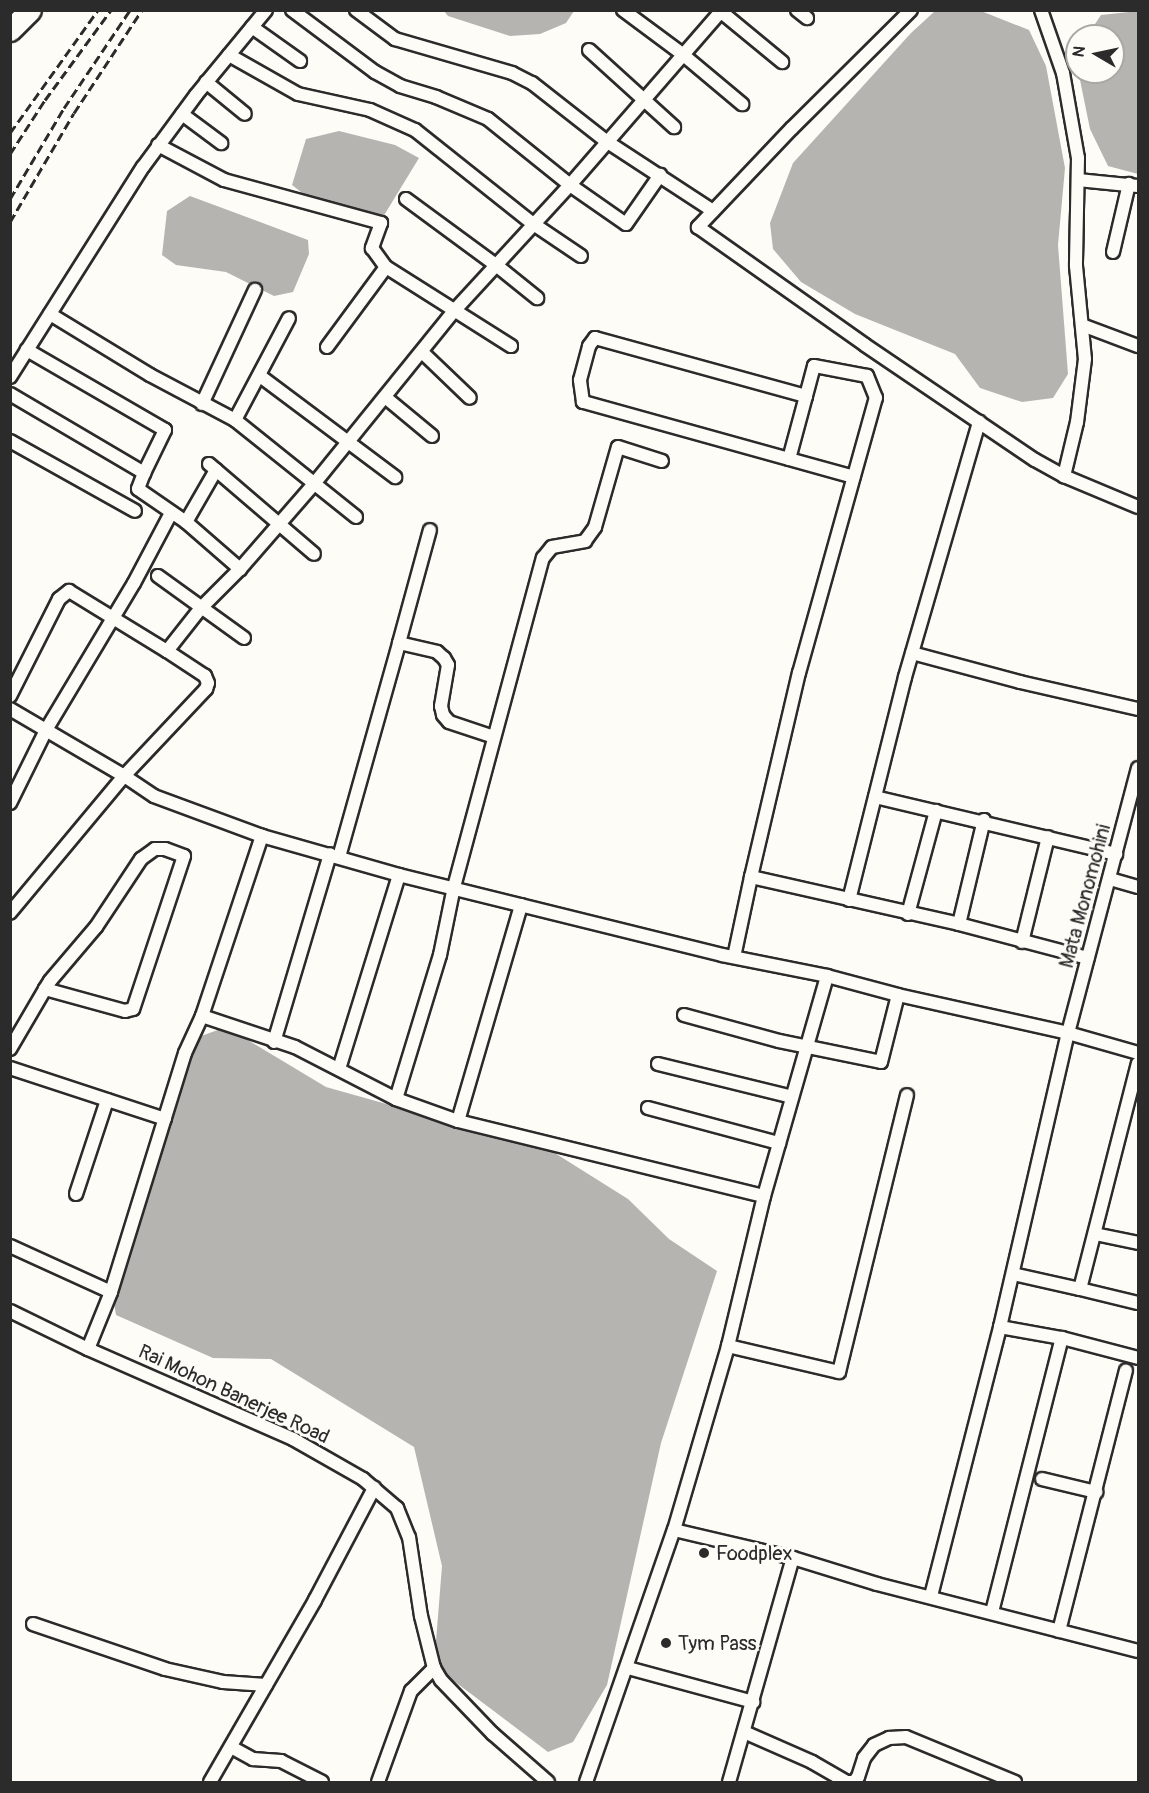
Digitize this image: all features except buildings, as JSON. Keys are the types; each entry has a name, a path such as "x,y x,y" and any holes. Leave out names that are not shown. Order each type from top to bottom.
{"highway":[{"path":"10,30 30,10"}],"street":[{"path":"10,377 159,145 206,82 266,10"},
{"path":"292,10 368,68 400,86 488,119 570,185 626,224 660,175"},
{"path":"356,10 396,39 512,74 532,83 606,141 674,183 710,209"},
{"path":"622,10 741,104"},
{"path":"911,10 710,209 698,227 979,422 1064,476 1138,507"},
{"path":"1041,10 1063,73 1078,158 1076,266 1085,359 1077,422 1064,476"},
{"path":"167,651 201,608 240,569 313,485 347,440 454,311 532,223 570,185 721,11 782,62"},
{"path":"252,27 300,62"},
{"path":"589,50 674,127"},
{"path":"229,55 298,94 370,110 415,130 532,223 581,256"},
{"path":"206,82 245,114"},
{"path":"182,114 221,143"},
{"path":"159,145 224,180 381,223 372,248 386,267 511,346"},
{"path":"1078,180 1134,185 1113,252"},
{"path":"406,199 537,298"},
{"path":"327,347 386,267"},
{"path":"202,404 255,290"},
{"path":"50,314 94,343 235,420 313,485 356,517"},
{"path":"235,420 289,318"},
{"path":"1082,325 1138,346"},
{"path":"806,396 595,338 589,346 580,380 583,402 854,477"},
{"path":"27,350 165,430 138,489 186,522 240,569"},
{"path":"422,352 470,398"},
{"path":"734,957 799,673 876,398 867,375 814,366 789,459"},
{"path":"260,376 395,477"},
{"path":"10,394 144,473"},
{"path":"385,397 432,436"},
{"path":"849,900 912,653 979,422"},
{"path":"10,441 135,511"},
{"path":"396,1099 440,955 454,887 543,558 552,547 585,541 595,527 618,447 662,460"},
{"path":"186,522 213,467 278,526 314,554"},
{"path":"10,803 46,730 112,615 134,583 171,513"},
{"path":"274,1042 399,643 430,530"},
{"path":"158,576 244,638"},
{"path":"10,696 59,599 69,591 112,615 205,676 208,683 206,689 129,779 10,914"},
{"path":"399,643 437,652 444,658 448,665 441,706 443,715 449,722 494,737"},
{"path":"912,653 1138,709"},
{"path":"10,709 154,796 262,837 334,855 399,875 734,957 827,976 898,995 1068,1033 1138,1053"},
{"name":"Mata Monomohini","path":"931,1596 1013,1274 1068,1033 1138,768"},
{"path":"875,797 984,820 1116,854"},
{"path":"908,914 936,811"},
{"path":"959,924 984,820"},
{"path":"88,1349 111,1292 185,1053 202,1016 262,837"},
{"path":"1022,942 1048,837"},
{"path":"10,1049 45,989 96,927 141,859 155,849 165,849 184,856 133,1009 125,1011 45,989"},
{"path":"339,1070 399,875"},
{"path":"751,877 959,924 1088,958"},
{"path":"1110,879 1138,887"},
{"path":"458,1121 521,905"},
{"path":"586,1782 628,1668 674,1530 728,1346 764,1196 827,976"},
{"path":"684,1016 807,1047 881,1062 898,995"},
{"path":"202,1016 274,1042 295,1047 396,1099 458,1121 764,1196"},
{"path":"1080,1289 1138,1063"},
{"path":"658,1064 792,1097"},
{"path":"10,1068 165,1119"},
{"path":"728,1346 839,1372 907,1095"},
{"path":"76,1194 107,1100"},
{"path":"648,1108 780,1143"},
{"path":"1095,1234 1138,1243"},
{"path":"10,1246 111,1292"},
{"path":"1013,1274 1138,1303"},
{"name":"Rai Mohon Banerjee Road","path":"10,1311 88,1349 293,1439 374,1488 397,1508 408,1537 421,1616 434,1668 450,1692 548,1782"},
{"path":"1000,1327 1062,1338 1138,1358"},
{"path":"992,1612 1062,1338"},
{"path":"1059,1631 1126,1370"},
{"path":"1042,1479 1096,1492"},
{"path":"210,1782 315,1600 374,1488"},
{"path":"674,1530 793,1558 877,1584 931,1596 1138,1652"},
{"path":"729,1782 793,1558"},
{"path":"33,1624 165,1669 223,1682 266,1685"},
{"path":"378,1782 411,1691 434,1668"},
{"path":"628,1668 753,1702"},
{"path":"744,1732 812,1761 846,1782 854,1782 858,1777 864,1758 873,1745 889,1738 906,1737 1015,1782"},
{"path":"231,1747 261,1761 281,1761 322,1782"}],"shaded area":[{"path":"444,11 574,11 566,23 540,34 510,36 448,16"},
{"path":"935,11 981,11 1029,30 1046,66 1065,168 1058,245 1068,374 1053,398 1022,402 980,388 955,354 855,314 801,282 773,249 770,223 793,163 911,33"},
{"path":"1138,11 1138,174 1108,166 1090,129 1081,84 1125,84 1125,24 1095,24 1101,15"},
{"path":"339,131 395,145 419,158 383,217 310,199 292,185 306,139"},
{"path":"190,196 308,240 309,254 293,292 274,296 226,272 176,265 162,255 167,211"},
{"path":"226,1027 326,1087 550,1150 628,1199 669,1239 717,1271 661,1443 607,1685 573,1742 548,1752 434,1666 442,1566 414,1447 271,1359 213,1358 116,1315 111,1284 146,1170 179,1100 193,1039"}],"railway":[{"path":"10,133 98,10"},
{"path":"10,154 45,100 111,10"},
{"path":"10,199 64,108 130,10"},
{"path":"10,222 74,113 142,10"}],"place":[{"name":"Foodplex","path":"704,1553"},
{"name":"Tym Pass","path":"666,1643"}]}
